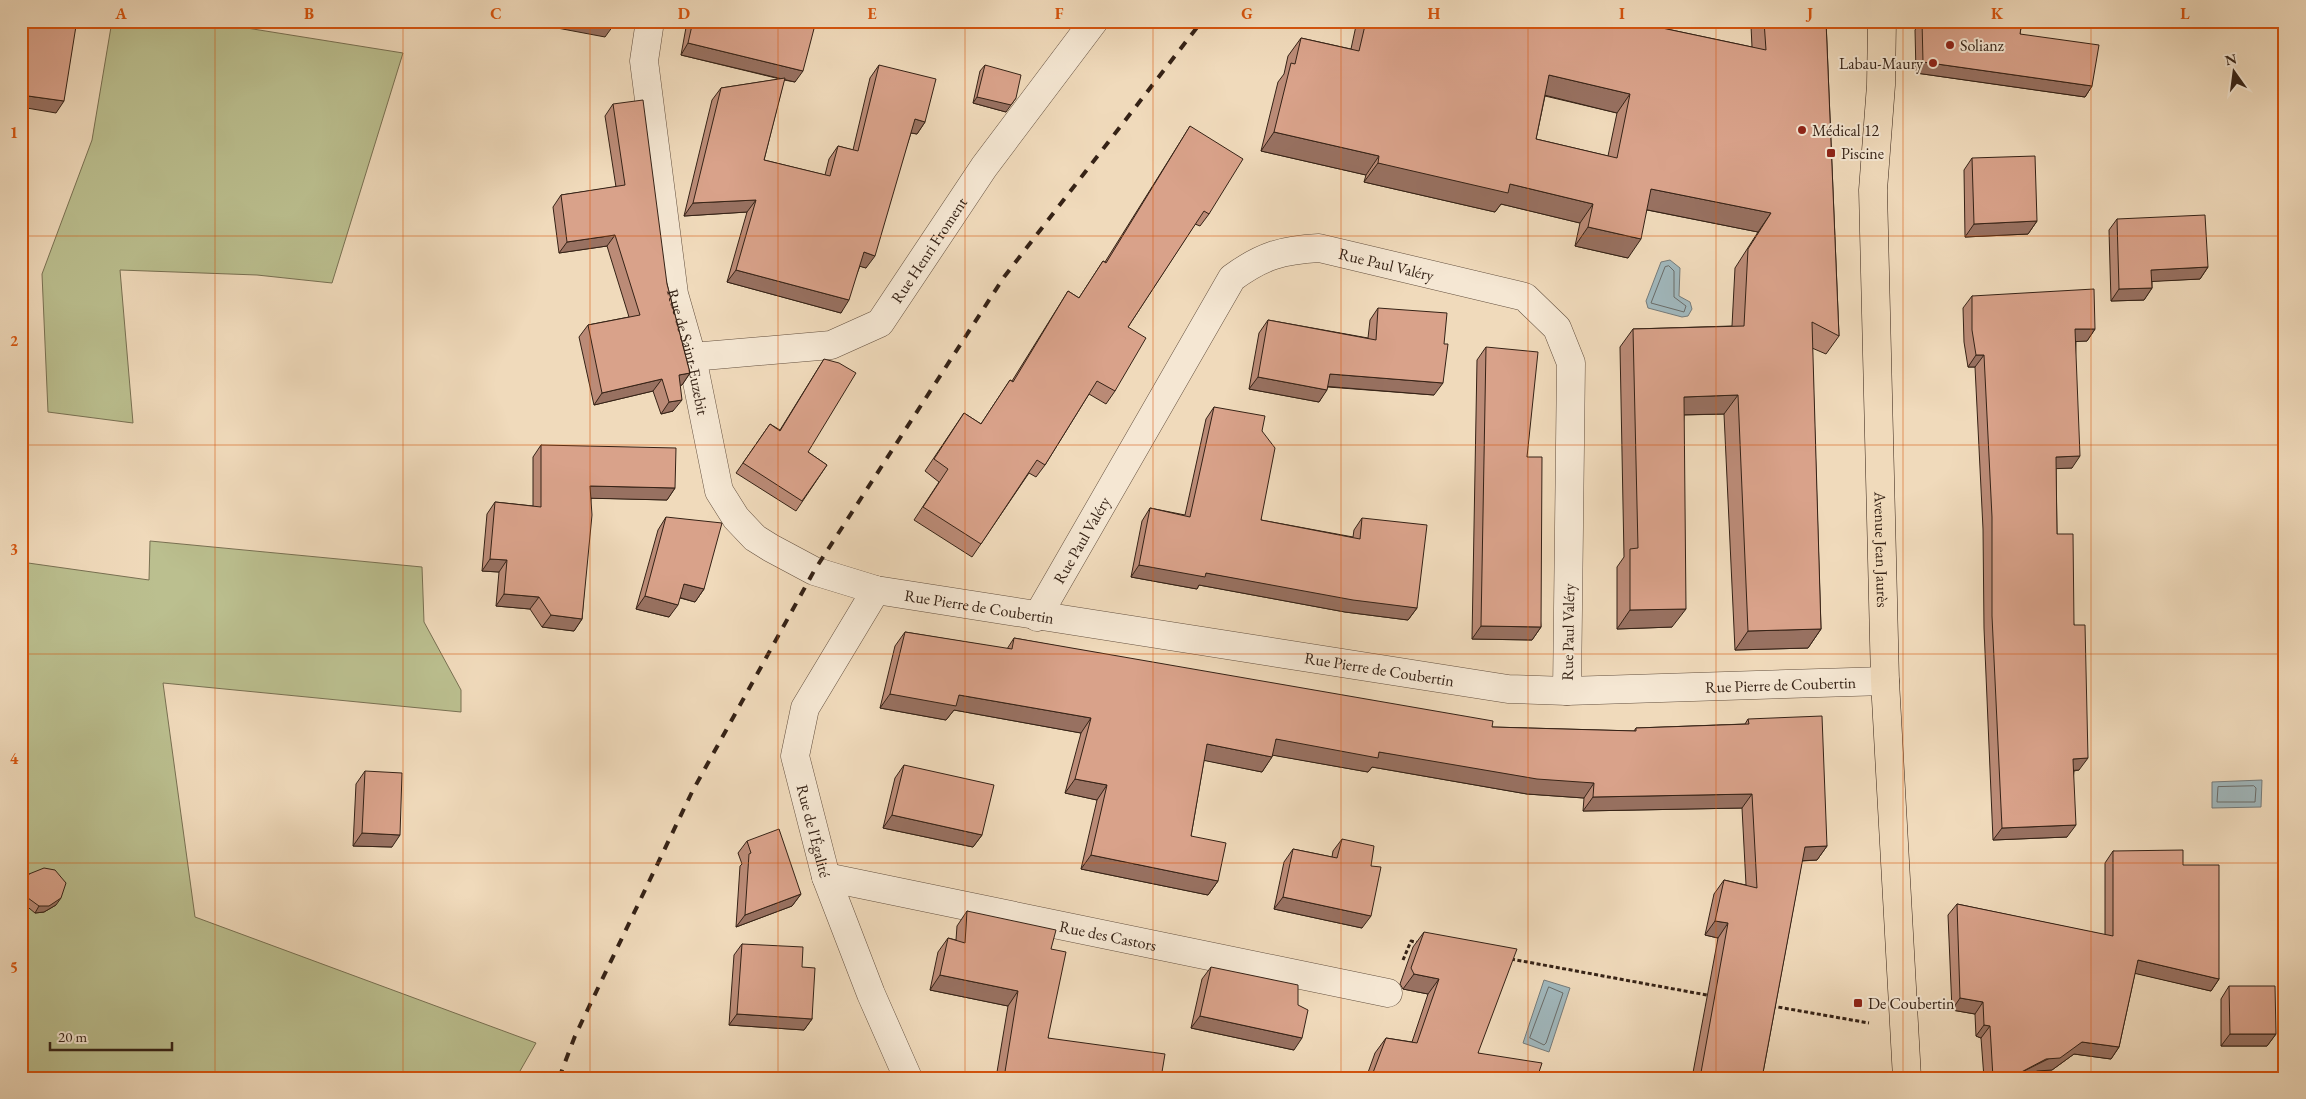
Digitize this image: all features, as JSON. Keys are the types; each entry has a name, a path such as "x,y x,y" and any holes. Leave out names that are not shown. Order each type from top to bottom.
{"main road":[{"name":"Avenue Jean Jaurès","path":"1882,21 1881,85 1873,190 1885,681 1907,1078"}],"street":[{"name":"Rue de Saint-Euzebit","path":"650,21 644,61 674,294 692,357 720,491 736,518 755,538 814,571 876,590"},
{"name":"Rue Henri Froment","path":"692,357 831,345 880,323 984,167 1094,21"},
{"name":"Rue Paul Valéry","path":"1036,617 1232,278 1253,263 1272,254 1295,249 1319,248 1525,297 1557,328 1571,363 1567,691"},
{"name":"Rue Pierre de Coubertin","path":"876,590 1036,617 1508,690 1567,691 1885,681"},
{"name":"Rue de l'Égalité","path":"876,590 806,708 795,756 826,877 871,994 908,1078"},
{"name":"Rue des Castors","path":"826,877 1388,994"}],"path":[{"path":"1411,941 1421,943"},
{"path":"1509,959 1714,996"},
{"path":"1763,1005 1850,1021 1905,1027"}],"green space":[{"path":"112,21 203,21 403,53 332,283 257,275 120,270 133,423 48,412 42,274 92,140"},
{"path":"2280,21 2285,21 2285,134"},
{"path":"150,541 422,567 424,622 461,690 461,712 163,683 195,917 536,1043 516,1078 21,1078 21,562 149,580"}],"water":[{"path":"1670,260 1680,268 1679,296 1690,302 1692,309 1688,316 1682,317 1648,308 1646,301 1661,262"},
{"path":"2262,780 2261,807 2212,808 2212,782"},
{"path":"1544,980 1570,988 1549,1052 1523,1043"}],"building":[{"path":"21,21 41,21 76,26 64,101 21,95"},
{"path":"590,21 614,21 613,26"},
{"path":"693,21 750,21 773,27 775,21 816,21 803,71 688,43"},
{"path":"1366,21 1629,21 1766,50 1764,21 1826,21 1839,336 1812,322 1821,629 1748,631 1738,395 1684,397 1686,609 1630,610 1630,549 1638,548 1633,329 1744,326 1748,249 1771,213 1651,189 1641,239 1588,227 1593,204 1510,184 1508,193 1378,163 1379,156 1274,132 1291,63 1295,64 1301,38 1359,51","holes":["1549,75 1630,94 1617,158 1536,139"]},
{"path":"1922,21 1956,24 1956,21 2022,21 2020,34 2099,45 2092,86 1923,62"},
{"path":"879,65 936,79 925,122 915,119 875,256 864,252 849,300 736,270 756,200 693,203 721,88 785,78 764,160 830,176 838,146 858,151"},
{"path":"985,65 1021,75 1016,98 1011,105 977,97"},
{"path":"643,100 667,284 690,373 679,375 682,400 669,402 662,379 602,393 588,325 640,315 615,235 567,242 561,195 625,185 613,104"},
{"path":"1190,126 1243,159 1209,214 1204,211 1128,327 1146,338 1115,391 1097,381 1045,465 1037,460 981,544 923,507 948,469 934,459 964,413 981,424 1010,380 1013,382 1068,291 1079,298 1103,261 1106,263"},
{"path":"2035,156 2037,221 1974,224 1972,158"},
{"path":"2205,215 2208,267 2151,270 2152,288 2119,289 2117,219"},
{"path":"2094,289 2095,329 2075,329 2080,456 2056,457 2057,534 2073,534 2074,625 2085,625 2088,758 2073,759 2076,825 2002,828 1992,616 1992,517 1984,355 1976,355 1972,330 1972,296"},
{"path":"1378,308 1447,313 1444,344 1448,344 1443,383 1330,374 1327,390 1258,377 1268,320 1376,340"},
{"path":"1486,347 1538,352 1527,457 1542,457 1541,627 1481,626"},
{"path":"824,359 839,363 856,373 808,452 827,465 802,501 743,463 770,424 780,431"},
{"path":"1214,407 1265,416 1262,431 1275,448 1261,520 1360,539 1362,518 1427,525 1417,608 1353,600 1206,573 1205,577 1139,565 1150,508 1190,517"},
{"path":"541,445 676,448 675,488 590,486 592,515 582,619 551,615 539,597 504,594 507,560 490,559 495,502 541,507"},
{"path":"666,517 722,523 704,589 684,584 678,605 645,596"},
{"path":"905,632 1012,649 1014,638 1493,721 1492,727 1636,731 1636,728 1749,724 1748,719 1822,716 1827,846 1805,847 1762,1078 1700,1078 1728,923 1715,921 1724,880 1757,888 1752,794 1593,797 1594,783 1537,779 1379,752 1378,758 1276,739 1272,757 1207,744 1191,836 1226,843 1218,881 1091,855 1107,785 1075,779 1091,718 959,695 956,706 890,694"},
{"path":"904,765 994,785 982,835 892,815"},
{"path":"365,771 402,773 400,835 362,833"},
{"path":"779,829 801,894 745,915 749,854 751,853 747,841"},
{"path":"1342,839 1374,846 1371,866 1381,867 1371,916 1283,897 1293,849 1337,858"},
{"path":"2183,850 2183,865 2219,865 2219,979 2138,960 2119,1047 2082,1042 2060,1058 2046,1059 2010,1078 1993,1078 1990,1026 1984,1025 1983,1002 1960,998 1957,904 2113,936 2113,851"},
{"path":"44,868 55,870 66,883 61,898 49,906 39,906 28,898 25,886 29,874"},
{"path":"967,911 1056,930 1051,949 1066,952 1048,1038 1165,1054 1161,1078 1004,1078 1018,991 940,975 948,938 965,943"},
{"path":"1424,932 1517,949 1478,1053 1542,1063 1537,1078 1371,1078 1386,1038 1417,1043 1439,979 1414,974 1411,968"},
{"path":"742,944 803,947 802,967 815,968 812,1019 737,1014"},
{"path":"1211,967 1298,985 1298,1005 1308,1010 1302,1038 1200,1016"},
{"path":"2229,986 2275,986 2276,1034 2230,1034"},
{"path":"1607,1074 1626,1078 1606,1078"}],"railway":[{"path":"559,1078 575,1036 692,792 814,571 1004,277 1202,21"}],"place":[{"name":"Solianz","path":"1950,45"},
{"name":"Labau-Maury","path":"1933,63"},
{"name":"Médical 12","path":"1802,130"},
{"name":"Piscine","path":"1831,153"},
{"name":"De Coubertin","path":"1858,1003"}]}
